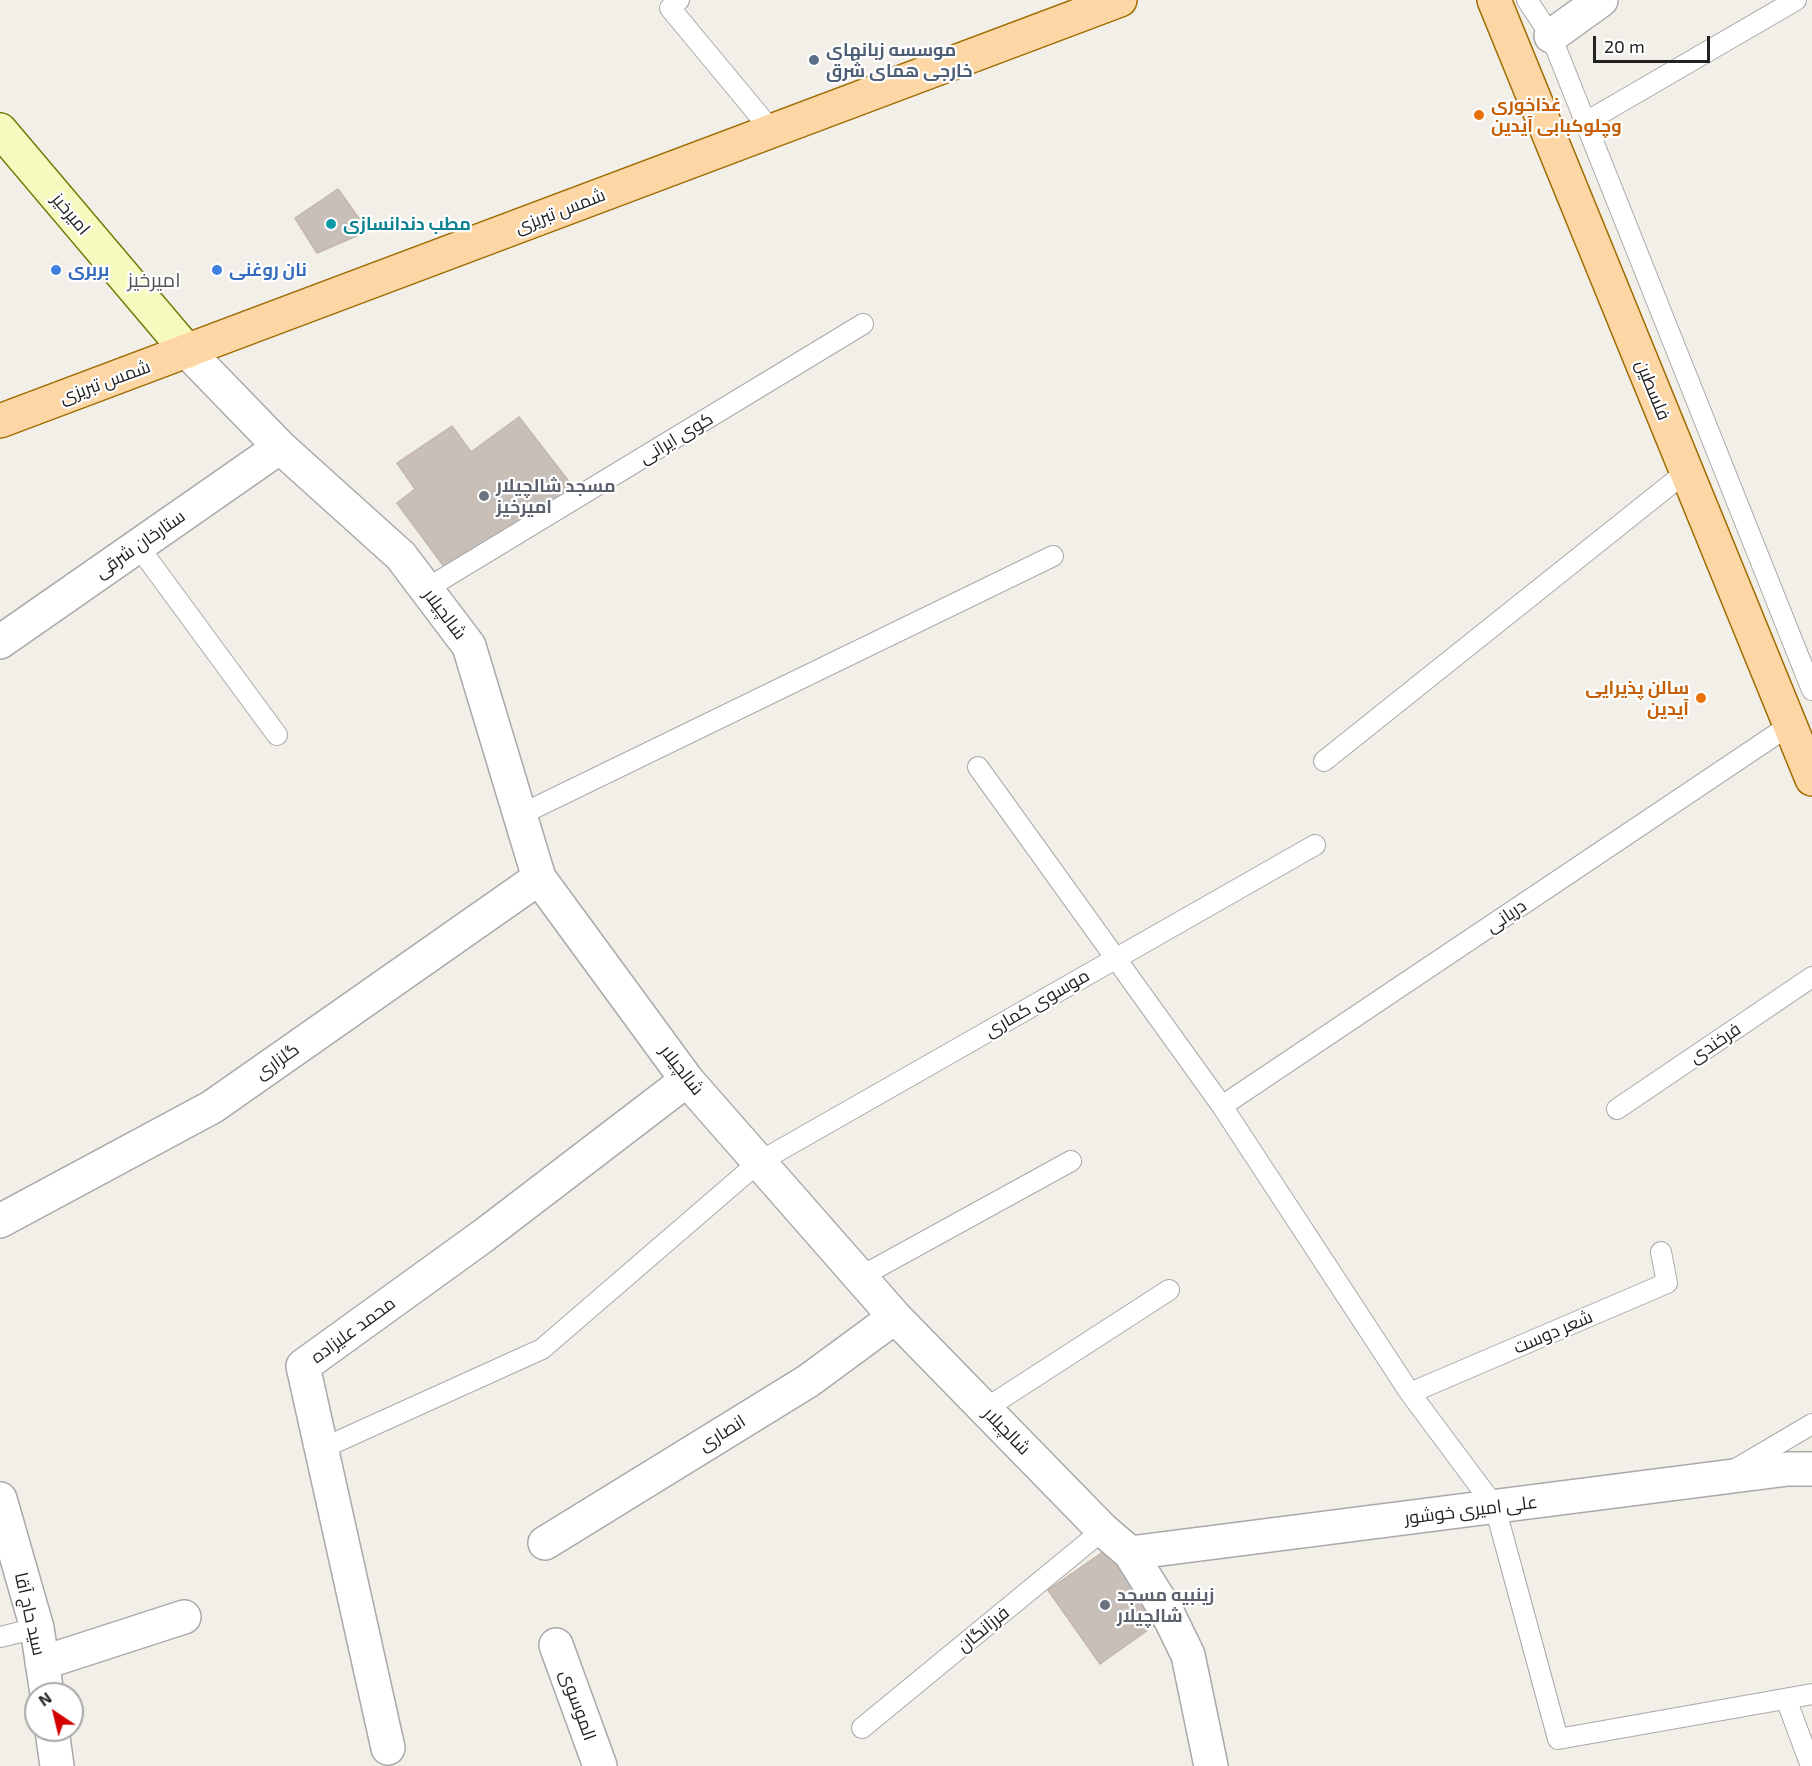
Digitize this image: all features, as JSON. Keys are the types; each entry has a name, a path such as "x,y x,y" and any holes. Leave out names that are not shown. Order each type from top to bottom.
{"main road":[{"name":"شمس تبریزی","path":"0,422 1119,0"},
{"name":"فلسطین","path":"1494,0 1812,779"}],"street":[{"path":"1551,36 1601,0"},
{"name":"امیرخیز","path":"0,130 188,352"},
{"name":"شالچیلار","path":"188,352 280,447 401,556 469,646 539,878 687,1080 895,1317 1103,1530 1130,1553 1167,1612 1188,1655 1211,1766"},
{"name":"ستارخان شرقی","path":"0,642 280,447"},
{"name":"گلزاری","path":"0,1221 212,1107 539,878"},
{"name":"محمد علیزاده","path":"388,1748 303,1366 483,1236 687,1080"},
{"name":"انصاری","path":"544,1543 808,1381 895,1317"},
{"name":"علی امیری خوشور","path":"1130,1553 1788,1469 1812,1469"},
{"name":"سید حاج آقا","path":"0,1500 37,1628 44,1678"},
{"path":"44,1678 184,1617"},
{"name":"الموسوی","path":"556,1645 600,1766"},
{"path":"54,1742 57,1766"}],"lane":[{"path":"679,0 670,9 772,131"},
{"path":"1527,0 1551,36 1812,690"},
{"path":"1586,122 1796,0"},
{"name":"کوی ایرانی","path":"426,589 863,324"},
{"path":"1324,761 1686,472"},
{"path":"138,546 277,735"},
{"path":"520,815 1053,556"},
{"name":"دریانی","path":"1222,1106 1790,725"},
{"path":"978,768 1222,1106 1410,1393 1495,1507 1558,1739 1812,1694"},
{"name":"موسوی کماری","path":"321,1449 542,1349 759,1162 1315,845"},
{"name":"فرخندی","path":"1617,1109 1812,977"},
{"path":"860,1278 1071,1161"},
{"name":"شعر دوست","path":"1410,1393 1667,1283 1661,1251"},
{"path":"985,1409 1169,1290"},
{"path":"1721,1478 1812,1424"},
{"name":"فرزانگان","path":"862,1728 1103,1530"},
{"path":"0,1637 37,1628"},
{"path":"1786,1699 1811,1766"}],"building":[{"name":"مطب دندانسازی","path":"338,189 368,231 317,253 295,218"},
{"name":"مسجد شالچیلار امیرخیز","path":"519,417 574,488 445,568 397,503 415,489 397,463 452,426 471,452"},
{"name":"زینبیه مسجد شالچیلار","path":"1110,1547 1162,1620 1100,1664 1048,1590"}],"place":[{"name":"موسسه زبانهای خارجی همای شرق","path":"814,60"},
{"name":"غذاخوری وچلوکبابی آیدین","path":"1479,115"},
{"name":"مطب دندانسازی","path":"331,224"},
{"name":"بربری","path":"56,270"},
{"name":"نان روغنی","path":"217,270"},
{"name":"مسجد شالچیلار امیرخیز","path":"484,496"},
{"name":"سالن پذیرایی آیدین","path":"1701,698"},
{"name":"زینبیه مسجد شالچیلار","path":"1105,1605"}],"district":[{"name":"امیرخیز","path":"154,280"}]}
